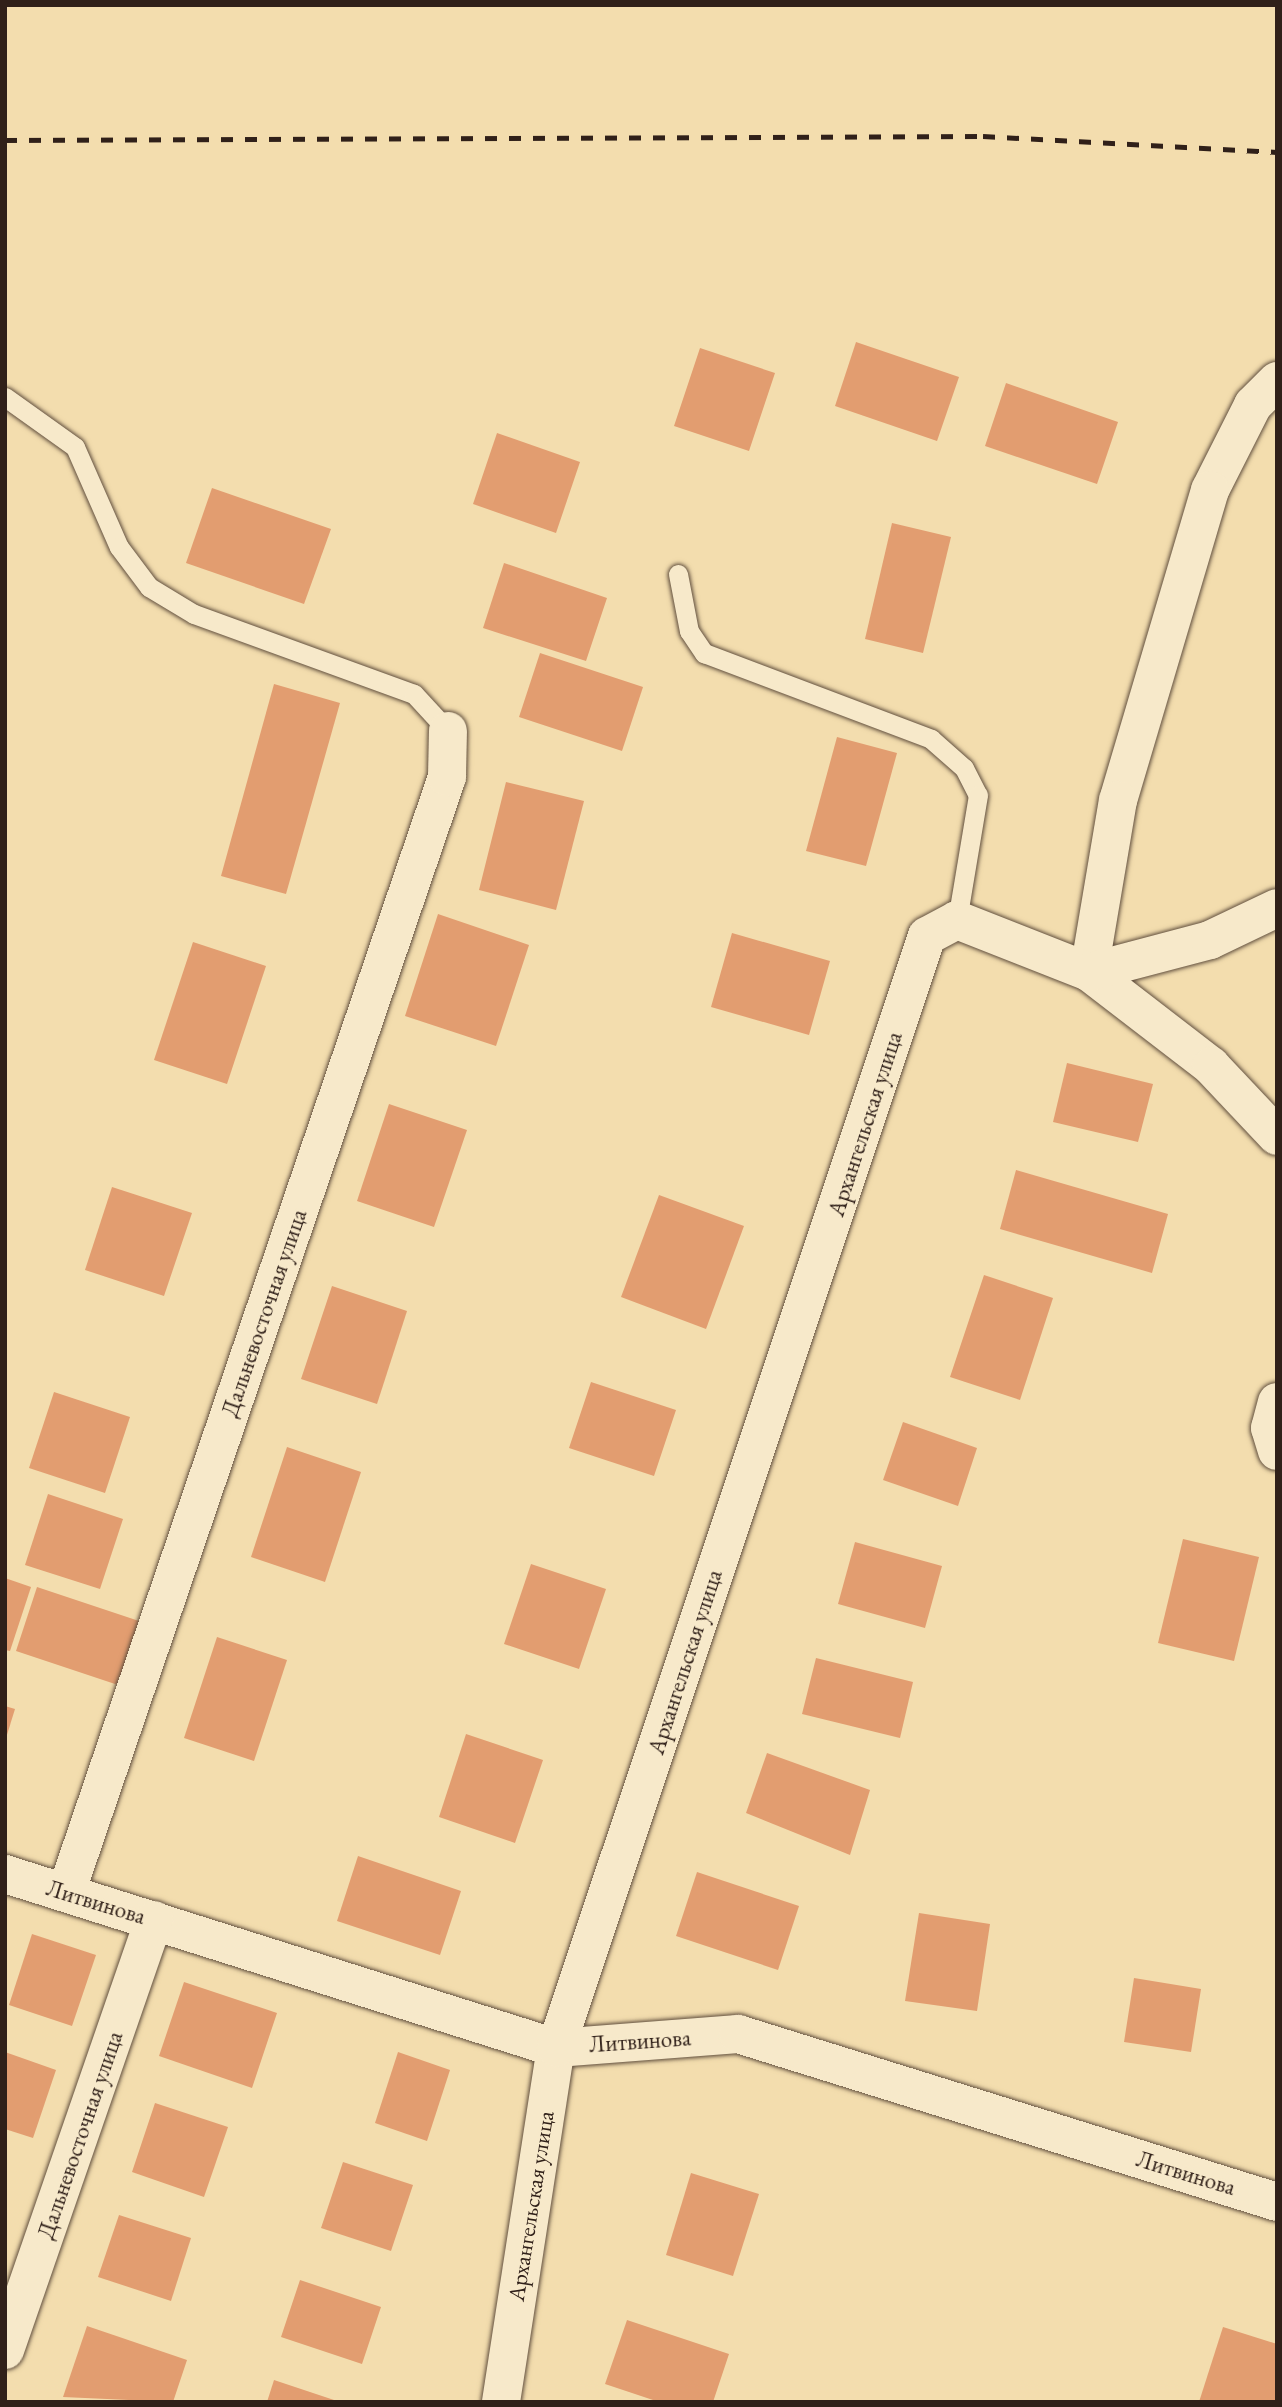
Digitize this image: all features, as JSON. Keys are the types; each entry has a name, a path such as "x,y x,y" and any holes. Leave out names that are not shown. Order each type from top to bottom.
{"street":[{"path":"1090,972 1118,800 1210,490 1253,405 1277,381"},
{"name":"Дальневосточная улица","path":"66,1893 447,776 448,731"},
{"path":"1090,972 1210,940 1277,908"},
{"path":"942,928 1090,972 1211,1066 1277,1136"},
{"name":"Архангельская улица","path":"501,2402 556,2048 942,928"},
{"path":"1277,1402 1270,1428 1277,1451"},
{"name":"Литвинова","path":"5,1874 556,2048 738,2034 1277,2202"},
{"name":"Дальневосточная улица","path":"5,2350 154,1920"}],"lane":[{"path":"5,397 75,447 119,547 149,587 194,614 414,694 448,731"},
{"path":"678,574 689,631 704,653 932,739 964,768 978,795 942,928"}],"building":[{"path":"856,342 959,377 937,441 835,406"},
{"path":"700,348 775,373 749,451 674,426"},
{"path":"1006,383 1118,422 1097,484 985,446"},
{"path":"497,433 580,462 556,533 473,504"},
{"path":"212,488 331,529 304,604 186,563"},
{"path":"892,523 951,537 923,653 865,639"},
{"path":"504,563 607,598 586,661 483,628"},
{"path":"540,653 643,687 622,751 519,717"},
{"path":"274,684 340,703 286,894 221,876"},
{"path":"837,737 897,753 866,866 806,851"},
{"path":"506,782 584,801 556,910 479,890"},
{"path":"438,914 529,945 496,1046 405,1016"},
{"path":"732,933 830,961 809,1035 711,1007"},
{"path":"193,942 266,966 227,1084 154,1060"},
{"path":"1067,1063 1153,1084 1138,1142 1053,1122"},
{"path":"389,1104 467,1130 434,1227 357,1201"},
{"path":"1016,1170 1168,1214 1152,1273 1000,1229"},
{"path":"112,1187 192,1213 164,1296 85,1270"},
{"path":"659,1195 744,1226 706,1329 621,1297"},
{"path":"984,1275 1053,1298 1020,1400 950,1377"},
{"path":"332,1286 407,1311 377,1404 301,1379"},
{"path":"591,1382 676,1410 654,1476 569,1448"},
{"path":"54,1392 130,1417 105,1493 29,1468"},
{"path":"903,1422 977,1448 958,1506 883,1480"},
{"path":"287,1447 361,1472 325,1582 251,1557"},
{"path":"48,1494 123,1519 100,1589 25,1565"},
{"path":"1183,1539 1259,1557 1234,1661 1158,1643"},
{"path":"855,1542 942,1566 925,1628 838,1604"},
{"path":"531,1564 606,1589 579,1669 504,1644"},
{"path":"5,1578 31,1587 10,1651 5,1650"},
{"path":"37,1587 139,1621 118,1685 16,1651"},
{"path":"217,1637 287,1660 254,1761 184,1738"},
{"path":"816,1658 913,1682 900,1738 802,1714"},
{"path":"5,1706 15,1709 6,1738 5,1738"},
{"path":"466,1734 543,1760 515,1843 439,1817"},
{"path":"767,1753 870,1790 850,1855 746,1813"},
{"path":"358,1856 461,1891 440,1955 337,1921"},
{"path":"697,1872 799,1906 778,1970 676,1936"},
{"path":"919,1913 990,1924 977,2011 905,2001"},
{"path":"32,1934 96,1955 72,2026 9,2005"},
{"path":"1134,1978 1201,1989 1191,2052 1124,2042"},
{"path":"184,1982 277,2013 252,2088 159,2056"},
{"path":"5,2052 56,2070 33,2138 5,2129"},
{"path":"398,2052 450,2070 427,2141 375,2123"},
{"path":"155,2103 228,2127 204,2197 132,2172"},
{"path":"343,2162 413,2185 391,2251 321,2228"},
{"path":"691,2173 759,2194 733,2276 666,2255"},
{"path":"119,2215 191,2238 171,2301 98,2277"},
{"path":"300,2280 381,2307 362,2364 281,2337"},
{"path":"627,2320 729,2354 713,2402 659,2402 605,2384"},
{"path":"87,2326 187,2360 173,2402 63,2397"},
{"path":"1223,2327 1277,2344 1277,2402 1199,2402"},
{"path":"274,2380 337,2401 337,2402 267,2402"}],"railway":[{"path":"5,140 983,136 1277,152"}]}
